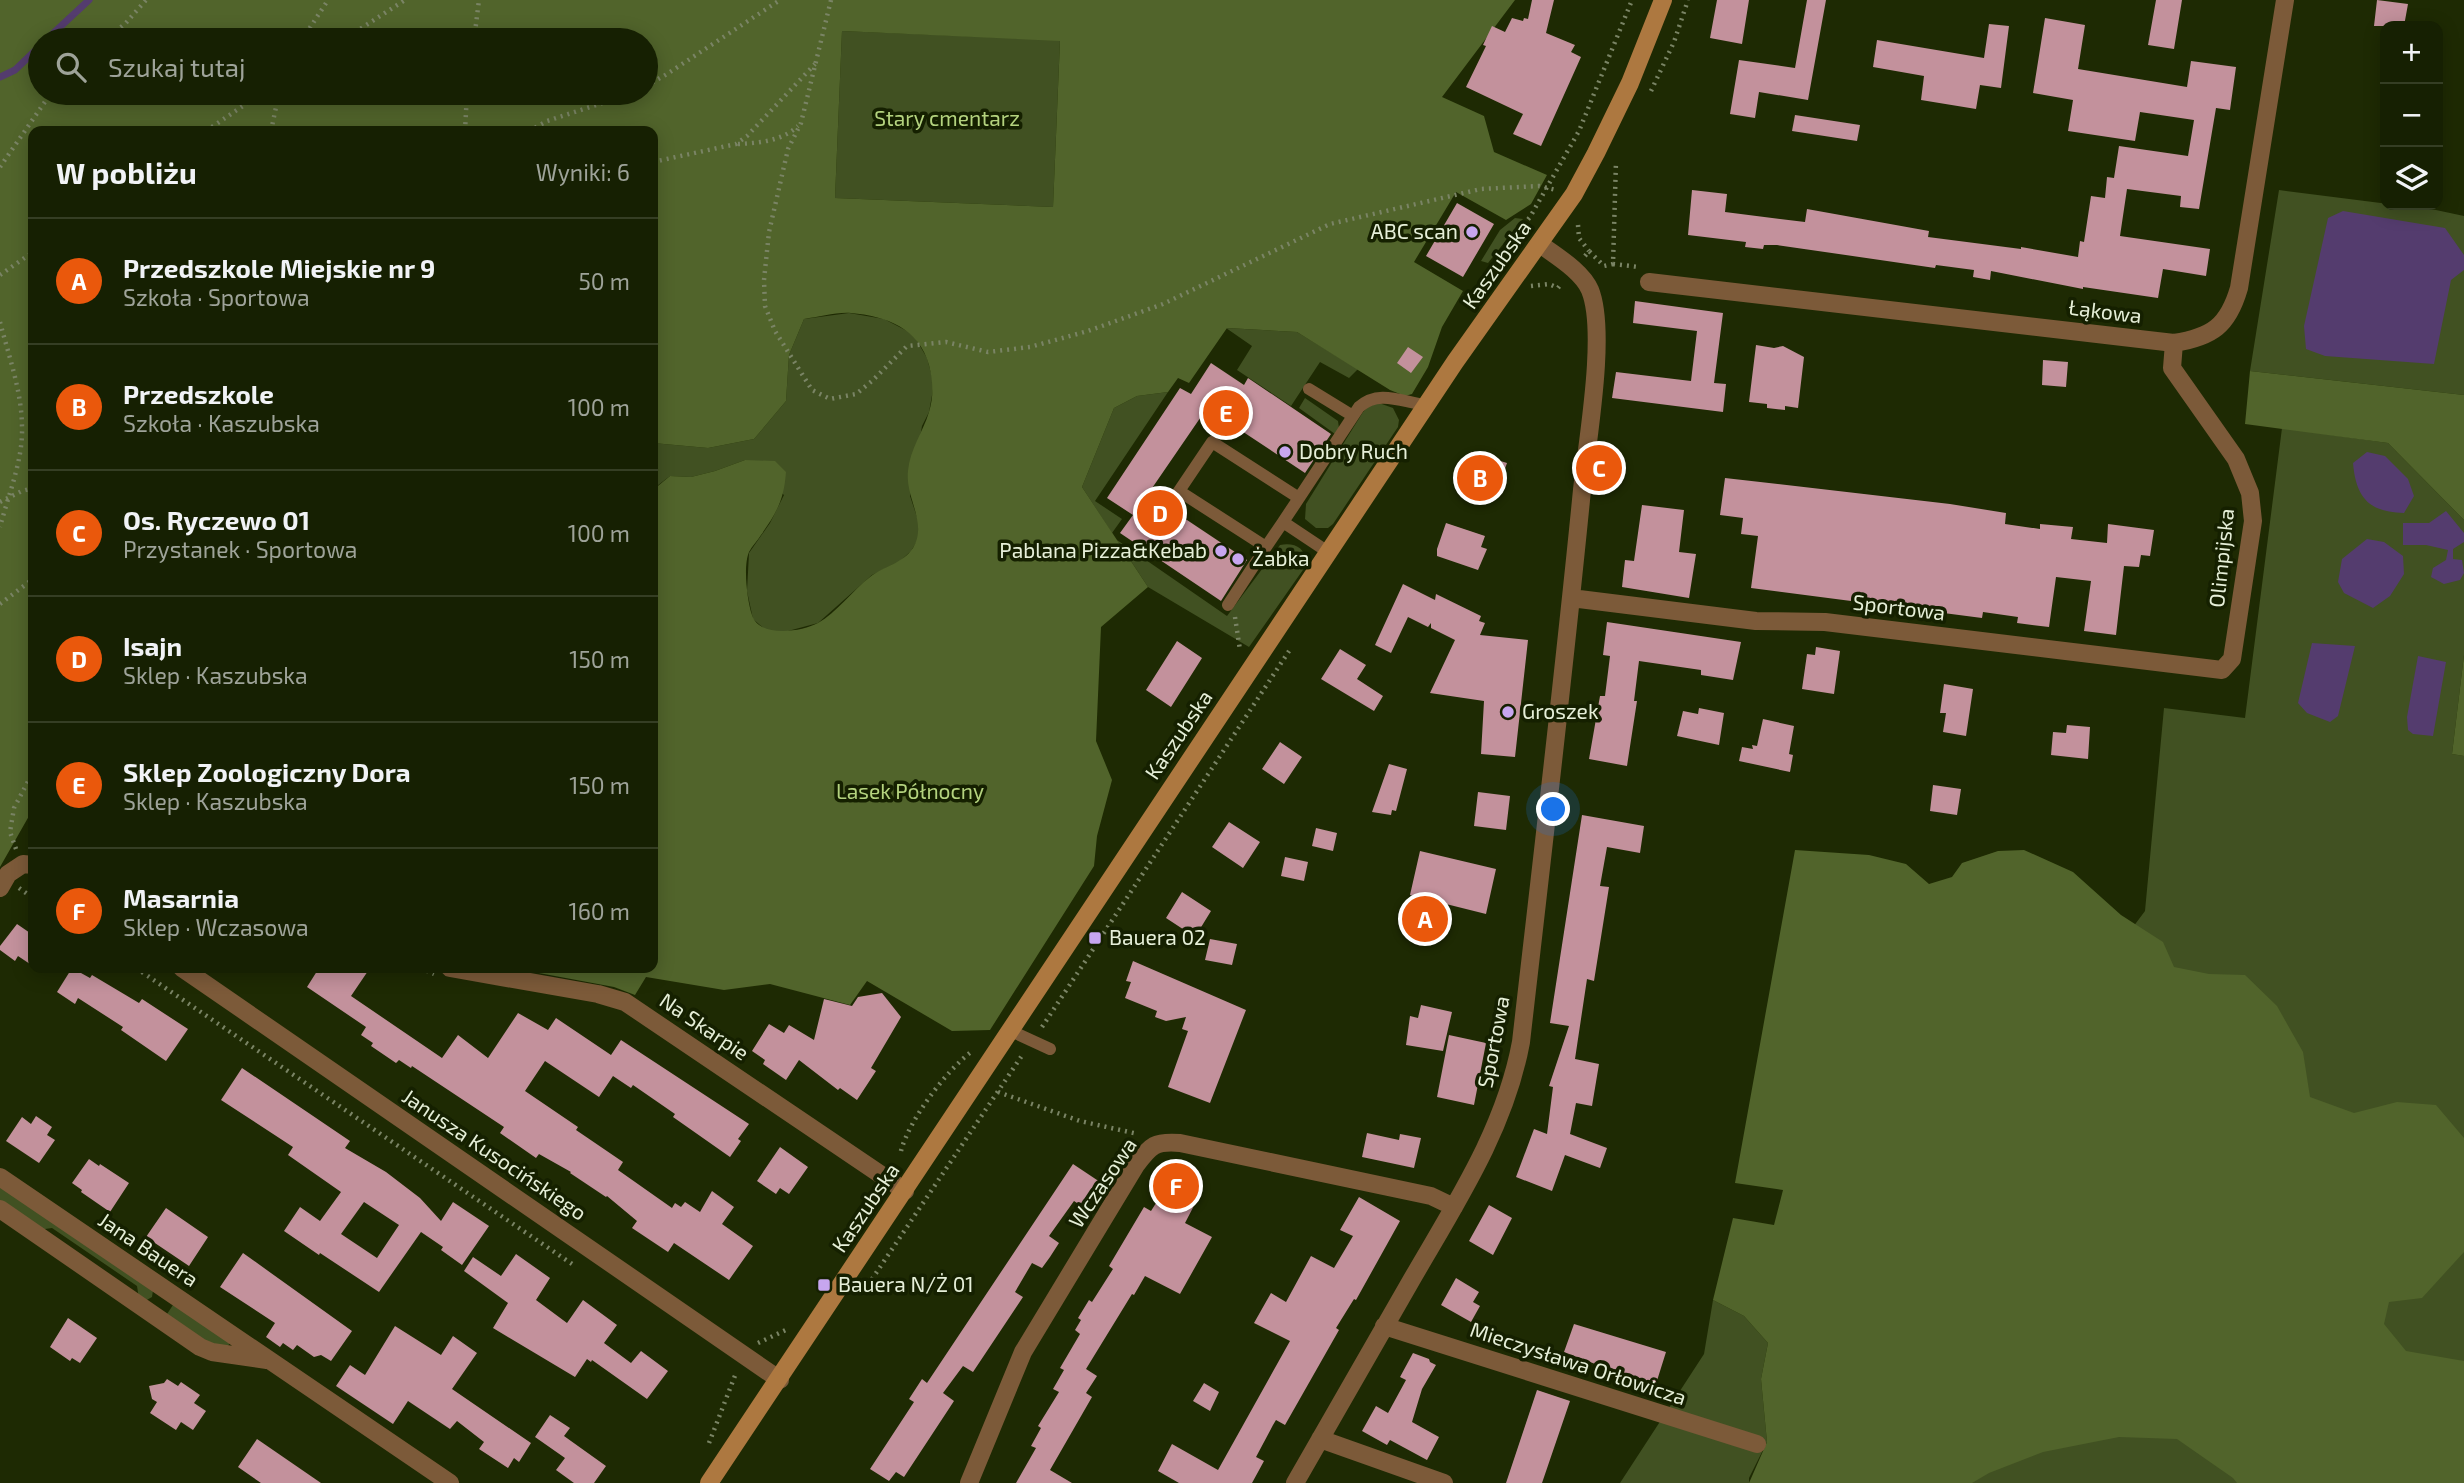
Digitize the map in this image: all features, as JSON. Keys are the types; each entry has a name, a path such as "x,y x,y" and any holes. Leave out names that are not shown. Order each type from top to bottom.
{"main road":[{"name":"Kaszubska","path":"709,1483 1426,405 1524,281 1540,244 1574,194 1596,153 1630,83 1663,0"}],"street":[{"name":"Łąkowa","path":"1647,275 2174,343 2195,340 2212,332 2226,319 2234,306 2239,288 2285,0"},
{"name":"Sportowa","path":"1295,1483 1454,1207 1502,1113 1515,1076 1571,598 1595,361 1596,321 1589,288 1573,269 1540,244"},
{"name":"Olimpijska","path":"2174,343 2172,368 2236,459 2250,493 2253,521 2232,659 2222,670"},
{"name":"Sportowa","path":"1571,598 1756,621 1825,622 2222,670"},
{"path":"0,888 8,874 28,864"},
{"name":"Janusza Kusocińskiego","path":"189,973 780,1380"},
{"name":"Na Skarpie","path":"454,973 598,994 625,1002 905,1191"},
{"name":"Wczasowa","path":"970,1483 1023,1352 1136,1165 1152,1146 1162,1142 1180,1143 1431,1196 1454,1207"},
{"name":"Jana Bauera","path":"0,1177 450,1483"},
{"name":"Jana Bauera","path":"0,1209 200,1347 212,1352 271,1360"},
{"path":"153,1315 169,1291"},
{"name":"Mieczysława Orłowicza","path":"1384,1326 1757,1444"},
{"path":"1320,1439 1444,1483"}],"lane":[{"path":"1309,388 1353,416"},
{"path":"1228,605 1366,400 1380,396 1426,405"},
{"path":"1266,547 1179,491 1212,442 1299,498"},
{"path":"1283,523 1328,552"},
{"path":"1011,1031 1050,1049"}],"path":[{"path":"120,28 146,0"},
{"path":"310,28 327,0"},
{"path":"362,28 405,0"},
{"path":"476,28 480,0"},
{"path":"658,79 779,0"},
{"path":"831,0 801,123 788,149 769,232 764,279 765,306 775,331 812,390 830,400 856,394 907,346 946,342 988,352 1030,347 1088,331 1163,304 1330,224 1480,189 1539,186 1574,194"},
{"path":"1632,0 1579,131 1530,217 1498,256 1500,263 1524,281 1558,288 1589,251 1604,266 1613,264 1647,275"},
{"path":"736,144 747,136 815,63"},
{"path":"28,126 43,105"},
{"path":"213,126 244,105"},
{"path":"272,126 276,105"},
{"path":"465,126 466,105"},
{"path":"538,126 597,105"},
{"path":"658,161 736,144 777,139 792,132 801,123"},
{"path":"0,167 28,126"},
{"path":"1613,264 1616,161"},
{"path":"0,275 28,255"},
{"path":"1524,281 1524,298"},
{"path":"0,323 18,390 23,429 0,527"},
{"path":"0,502 28,490"},
{"path":"0,604 28,583"},
{"path":"863,1291 1032,1041 1295,642"},
{"path":"28,781 14,808 10,832 28,864"},
{"path":"143,973 586,1273"},
{"path":"998,1092 1080,1121 1143,1135 1152,1146"},
{"path":"724,1367 735,1375"}],"green space":[{"name":"Lasek Północny","path":"0,0 1515,0 1442,97 1484,116 1494,152 1547,175 1531,204 1506,220 1456,192 1414,262 1463,291 1442,327 1428,367 1412,394 1405,396 1390,390 1297,332 1227,328 1189,383 1178,378 1168,392 1137,396 1114,408 1082,487 1148,587 1101,627 1096,741 1112,780 1097,836 1094,866 990,1030 952,1031 867,981 850,1005 770,984 724,990 646,977 635,995 614,987 539,973 658,973 658,486 670,476 691,477 745,460 775,461 786,472 779,505 749,552 746,566 747,592 752,615 756,622 771,630 802,629 818,623 875,573 904,558 917,539 917,520 908,471 911,455 931,406 931,377 929,365 918,342 899,326 888,321 851,313 804,319 789,355 786,401 754,439 708,448 658,443 658,126 28,126 28,818 0,867","holes":["842,31 1060,41 1053,207 835,198"]},
{"name":"Stary cmentarz","path":"842,31 1060,40 1053,207 835,198"},
{"path":"2279,190 2380,203 2380,210 2436,210 2464,216 2464,395 2250,371"},
{"path":"1515,218 1523,219 1488,263 1481,261 1500,230"},
{"path":"849,313 884,319 913,334 927,358 934,384 929,412 922,426 910,496 918,520 919,538 911,551 899,562 872,575 818,623 788,631 767,631 753,619 747,591 749,553 770,523 784,495 745,460 691,477 670,476 658,485 658,443 708,448 754,439 786,401 789,355 804,319"},
{"path":"1226,328 1297,332 1358,369 1349,378 1320,362 1291,406 1237,370 1252,346"},
{"path":"2250,371 2464,395 2464,520 2388,443 2245,424"},
{"path":"1168,392 1095,501 1122,519 1112,533 1082,487 1114,408 1137,396"},
{"path":"1305,398 1338,421 1339,428 1335,434 1299,408"},
{"path":"1379,403 1393,408 1399,420 1398,427 1333,524 1328,528 1316,528 1305,519 1306,504 1363,412 1371,404"},
{"path":"2282,428 2388,443 2464,520 2464,655 2452,754 2464,756 2464,1483 1758,1483 1838,1321 2145,911 2164,708 2245,718"},
{"path":"1117,540 1227,616 1280,545 1300,548 1305,556 1305,567 1249,647 1148,587"},
{"path":"2464,655 2464,756 2452,754"},
{"path":"1795,850 1869,855 1906,864 1929,884 1952,877 1962,863 1998,851 2024,850 2073,872 2121,915 2163,942 2174,967 2209,974 2245,975 2277,1006 2303,1052 2310,1097 2354,1113 2397,1102 2436,1105 2464,1138 2464,1252 2422,1298 2389,1302 2384,1324 2406,1351 2464,1361 2464,1483 2237,1483 2177,1439 2119,1437 2043,1452 1989,1473 1972,1483 1749,1483 1767,1442 1761,1379 1768,1343 1744,1316 1713,1300 1733,1218 1774,1225 1783,1190 1735,1183"},
{"path":"0,1184 153,1290 152,1297 145,1301 139,1299 137,1286 52,1228 38,1230 0,1204"},
{"path":"1713,1300 1744,1316 1768,1343 1761,1379 1767,1442 1749,1483 1620,1483 1704,1354"},
{"path":"173,1305 177,1305 230,1343 227,1347 217,1349 167,1314"}],"shaded area":[{"path":"2343,211 2445,228 2464,255 2464,270 2451,280 2434,364 2325,356 2306,349 2304,326 2328,218"},
{"path":"2367,452 2385,456 2408,479 2414,496 2404,513 2382,510 2373,506 2361,494 2353,463"},
{"path":"2446,511 2464,533 2464,542 2453,549 2453,559 2462,560 2464,573 2460,580 2444,584 2431,577 2433,568 2446,560 2448,550 2426,545 2403,545 2403,523 2429,523"},
{"path":"2367,539 2384,542 2403,556 2404,574 2390,596 2373,608 2344,593 2338,582 2342,559"},
{"path":"2312,643 2355,646 2338,716 2330,722 2307,713 2298,703"},
{"path":"2418,656 2446,662 2433,736 2413,734 2408,730 2407,717"}],"building":[{"path":"1532,0 1554,0 1546,33 1575,45 1571,52 1581,57 1541,146 1513,134 1523,114 1466,87 1486,46 1483,45 1492,26 1505,32 1512,18 1523,21 1524,18 1528,19"},
{"path":"1717,0 1749,0 1742,44 1710,38"},
{"path":"1807,0 1826,0 1808,100 1759,92 1755,118 1730,114 1739,60 1795,68"},
{"path":"2156,0 2182,0 2174,49 2148,45"},
{"path":"2377,0 2408,4 2405,21 2380,21 2380,26 2374,26"},
{"path":"2045,18 2085,25 2078,69 2187,87 2191,61 2236,67 2230,110 2216,108 2199,209 2180,207 2181,196 2127,189 2120,236 2210,249 2206,276 2163,269 2158,298 2083,289 1991,271 1990,280 1973,277 1974,270 1936,265 1935,268 1777,245 1764,245 1763,249 1745,247 1746,242 1688,235 1692,190 1727,194 1725,212 1805,222 1807,209 1929,231 1928,237 2021,247 2078,257 2080,241 2084,242 2091,196 2105,198 2107,177 2114,178 2119,146 2188,156 2194,120 2140,112 2135,141 2068,131 2073,100 2033,93"},
{"path":"1989,24 2009,26 2001,88 1980,85 1976,109 1921,100 1924,76 1873,67 1877,40 1984,58"},
{"path":"1795,115 1860,125 1857,141 1792,131"},
{"path":"1457,203 1494,224 1463,277 1426,256"},
{"path":"1635,301 1723,313 1714,383 1726,384 1723,412 1612,398 1616,372 1691,381 1697,331 1633,323"},
{"path":"1756,345 1774,348 1783,346 1804,357 1798,408 1767,408 1767,404 1749,402"},
{"path":"1408,347 1423,357 1411,373 1397,363"},
{"path":"2043,360 2068,362 2066,387 2042,385"},
{"path":"1211,363 1244,385 1248,378 1331,434 1305,473 1207,408 1148,494 1247,560 1221,601 1120,533 1133,515 1107,498 1180,388 1191,394"},
{"path":"1471,452 1507,463 1493,502 1458,491"},
{"path":"1725,478 2006,513 2005,524 2040,529 2040,524 2073,527 2071,539 2107,543 2108,524 2154,530 2150,556 2141,555 2139,567 2124,566 2116,635 2084,631 2091,581 2056,577 2049,627 2017,623 2018,617 1983,612 1982,618 1751,588 1758,536 1741,534 1743,518 1720,515"},
{"path":"1642,505 1684,510 1679,552 1696,554 1689,598 1622,587 1625,560 1634,561"},
{"path":"1446,523 1485,536 1481,547 1487,549 1478,570 1437,556"},
{"path":"1403,584 1435,600 1436,594 1481,616 1479,621 1485,623 1480,635 1528,640 1515,757 1481,754 1484,701 1430,693 1455,640 1431,628 1431,623 1428,627 1408,617 1391,653 1375,645"},
{"path":"1607,622 1741,642 1733,680 1701,675 1701,670 1639,661 1634,701 1637,701 1627,766 1589,759 1600,696 1605,696 1610,656 1603,655"},
{"path":"1177,641 1202,658 1171,707 1146,690"},
{"path":"1816,647 1840,651 1834,694 1802,689 1807,654 1815,655"},
{"path":"1340,649 1366,665 1357,679 1383,696 1374,711 1321,679"},
{"path":"1944,684 1973,689 1966,736 1943,732 1946,713 1940,713"},
{"path":"1699,708 1724,713 1719,745 1677,736 1683,711 1698,714"},
{"path":"1763,719 1794,726 1789,754 1793,755 1790,772 1739,761 1742,747 1753,749 1752,745 1757,746"},
{"path":"2067,725 2090,727 2088,759 2051,755 2053,732 2066,733"},
{"path":"1280,742 1302,757 1284,784 1262,769"},
{"path":"1389,764 1407,769 1396,811 1392,810 1391,815 1372,812"},
{"path":"1933,785 1961,789 1957,815 1930,811"},
{"path":"1478,792 1510,796 1506,830 1474,826"},
{"path":"1582,815 1644,826 1640,853 1607,847 1600,886 1609,887 1594,981 1587,979 1575,1059 1599,1064 1592,1106 1576,1103 1570,1134 1607,1148 1600,1168 1565,1155 1552,1191 1516,1177 1534,1129 1547,1134 1553,1087 1549,1086 1569,1026 1550,1023"},
{"path":"1229,822 1260,842 1243,868 1212,847"},
{"path":"1316,828 1337,833 1333,851 1312,846"},
{"path":"1420,851 1496,869 1486,914 1410,895"},
{"path":"1285,857 1308,862 1304,881 1281,876"},
{"path":"1182,892 1211,911 1195,937 1166,918"},
{"path":"17,924 28,932 28,963 18,956 15,961 0,950 0,946"},
{"path":"1210,939 1237,944 1232,965 1205,960"},
{"path":"1133,961 1246,1010 1210,1103 1168,1087 1188,1031 1182,1029 1186,1017 1166,1021 1155,1017 1157,1011 1125,998 1131,982 1126,981"},
{"path":"69,973 81,973 90,978 92,975 139,1003 142,999 188,1029 166,1061 121,1030 123,1027 78,998 75,1004 57,992"},
{"path":"316,973 367,973 351,996 442,1058 458,1035 488,1058 518,1013 548,1030 556,1018 611,1055 621,1040 749,1124 730,1157 673,1117 675,1114 633,1085 631,1088 613,1076 599,1097 545,1061 525,1091 623,1162 618,1170 672,1208 675,1203 681,1207 685,1202 700,1212 712,1191 734,1207 722,1224 753,1246 729,1280 674,1243 668,1252 632,1228 637,1221 607,1196 539,1154 536,1158 500,1133 504,1127 412,1066 411,1068 399,1060 396,1063 371,1046 373,1043 361,1035 366,1027 307,987"},
{"path":"882,993 901,1017 871,1068 876,1071 857,1100 840,1088 838,1090 799,1060 786,1080 763,1064 765,1060 752,1051 769,1024 784,1033 789,1025 814,1040 824,999 852,1006 858,997"},
{"path":"1421,1005 1452,1012 1443,1051 1406,1045 1410,1016 1418,1018"},
{"path":"1449,1035 1486,1043 1474,1105 1437,1097"},
{"path":"242,1068 350,1141 345,1148 386,1172 420,1198 441,1221 453,1202 489,1226 462,1265 441,1250 443,1247 421,1232 379,1292 284,1231 300,1207 320,1221 341,1192 288,1155 293,1147 221,1100","holes":["364,1202 399,1225 377,1258 341,1234"]},
{"path":"36,1116 52,1127 47,1135 55,1140 39,1163 6,1141 22,1117 31,1124"},
{"path":"1367,1133 1399,1140 1400,1134 1421,1138 1414,1168 1362,1157"},
{"path":"780,1147 808,1167 789,1194 780,1188 776,1194 757,1181"},
{"path":"89,1159 129,1183 110,1212 72,1183"},
{"path":"1073,1164 1100,1182 1083,1207 1074,1201 1049,1236 1059,1243 1050,1257 1042,1268 1032,1263 1015,1292 1023,1297 973,1372 963,1366 943,1393 954,1401 904,1477 896,1472 889,1481 870,1469 914,1402 909,1399 922,1379 927,1383"},
{"path":"1177,1170 1197,1183 1192,1192 1199,1196 1185,1223 1212,1237 1180,1294 1145,1276 1086,1369 1097,1376 1086,1393 1092,1397 1050,1470 1072,1483 1016,1483 1036,1448 1031,1446 1041,1428 1038,1426 1059,1392 1053,1389 1064,1370 1060,1368 1080,1334 1075,1330 1081,1320 1078,1318 1113,1269 1109,1266 1144,1207 1151,1211"},
{"path":"1359,1197 1400,1221 1356,1300 1354,1299 1336,1328 1339,1330 1285,1425 1276,1420 1273,1425 1256,1457 1264,1461 1252,1483 1179,1483 1158,1471 1172,1444 1218,1470 1290,1341 1254,1323 1271,1293 1286,1302 1311,1256 1334,1268 1353,1236 1340,1230"},
{"path":"1489,1205 1512,1218 1493,1255 1469,1241"},
{"path":"166,1208 208,1237 189,1266 146,1237"},
{"path":"243,1253 352,1331 331,1361 321,1355 314,1357 297,1345 293,1350 283,1343 280,1347 266,1337 275,1323 220,1287"},
{"path":"516,1254 550,1278 536,1300 567,1323 583,1300 617,1325 604,1343 631,1363 641,1351 668,1371 647,1399 592,1360 591,1362 587,1359 575,1377 493,1328 508,1303 464,1271 473,1257 501,1276"},
{"path":"1456,1278 1479,1292 1473,1302 1480,1306 1471,1322 1441,1305"},
{"path":"68,1318 97,1338 80,1363 72,1358 70,1361 50,1347"},
{"path":"1574,1324 1666,1352 1655,1387 1564,1352"},
{"path":"395,1326 441,1355 453,1336 477,1353 452,1389 531,1443 519,1462 514,1458 508,1468 479,1449 484,1442 457,1421 450,1429 408,1401 393,1424 336,1386 350,1365 365,1375"},
{"path":"1413,1353 1436,1365 1422,1389 1412,1422 1439,1437 1427,1460 1390,1440 1387,1445 1362,1431 1376,1406 1388,1413 1406,1380 1400,1377"},
{"path":"167,1379 178,1386 181,1382 200,1395 194,1403 206,1411 193,1430 181,1422 176,1430 150,1413 157,1402 152,1399 149,1386 164,1383"},
{"path":"1204,1383 1219,1392 1210,1411 1193,1401"},
{"path":"1537,1390 1570,1401 1542,1483 1506,1483"},
{"path":"550,1415 570,1428 564,1436 606,1466 594,1483 574,1483 556,1470 565,1458 535,1437"},
{"path":"257,1439 321,1483 261,1483 238,1467"}],"waterway":[{"path":"59,28 89,0"},
{"path":"0,77 15,70 28,58"}],"place":[{"name":"ABC scan","path":"1472,232"},
{"name":"Sklep Zoologiczny Dora","path":"1226,413"},
{"name":"Dobry Ruch","path":"1285,452"},
{"name":"Os. Ryczewo 01","path":"1599,468"},
{"name":"Przedszkole","path":"1480,478"},
{"name":"Isajn","path":"1160,513"},
{"name":"Pablana Pizza&Kebab","path":"1221,551"},
{"name":"Żabka","path":"1238,559"},
{"name":"Groszek","path":"1508,712"},
{"name":"Przedszkole Miejskie nr 9","path":"1425,919"},
{"name":"Bauera 02","path":"1095,938"},
{"name":"Masarnia","path":"1176,1186"},
{"name":"Bauera N/Ż 01","path":"824,1285"}]}
